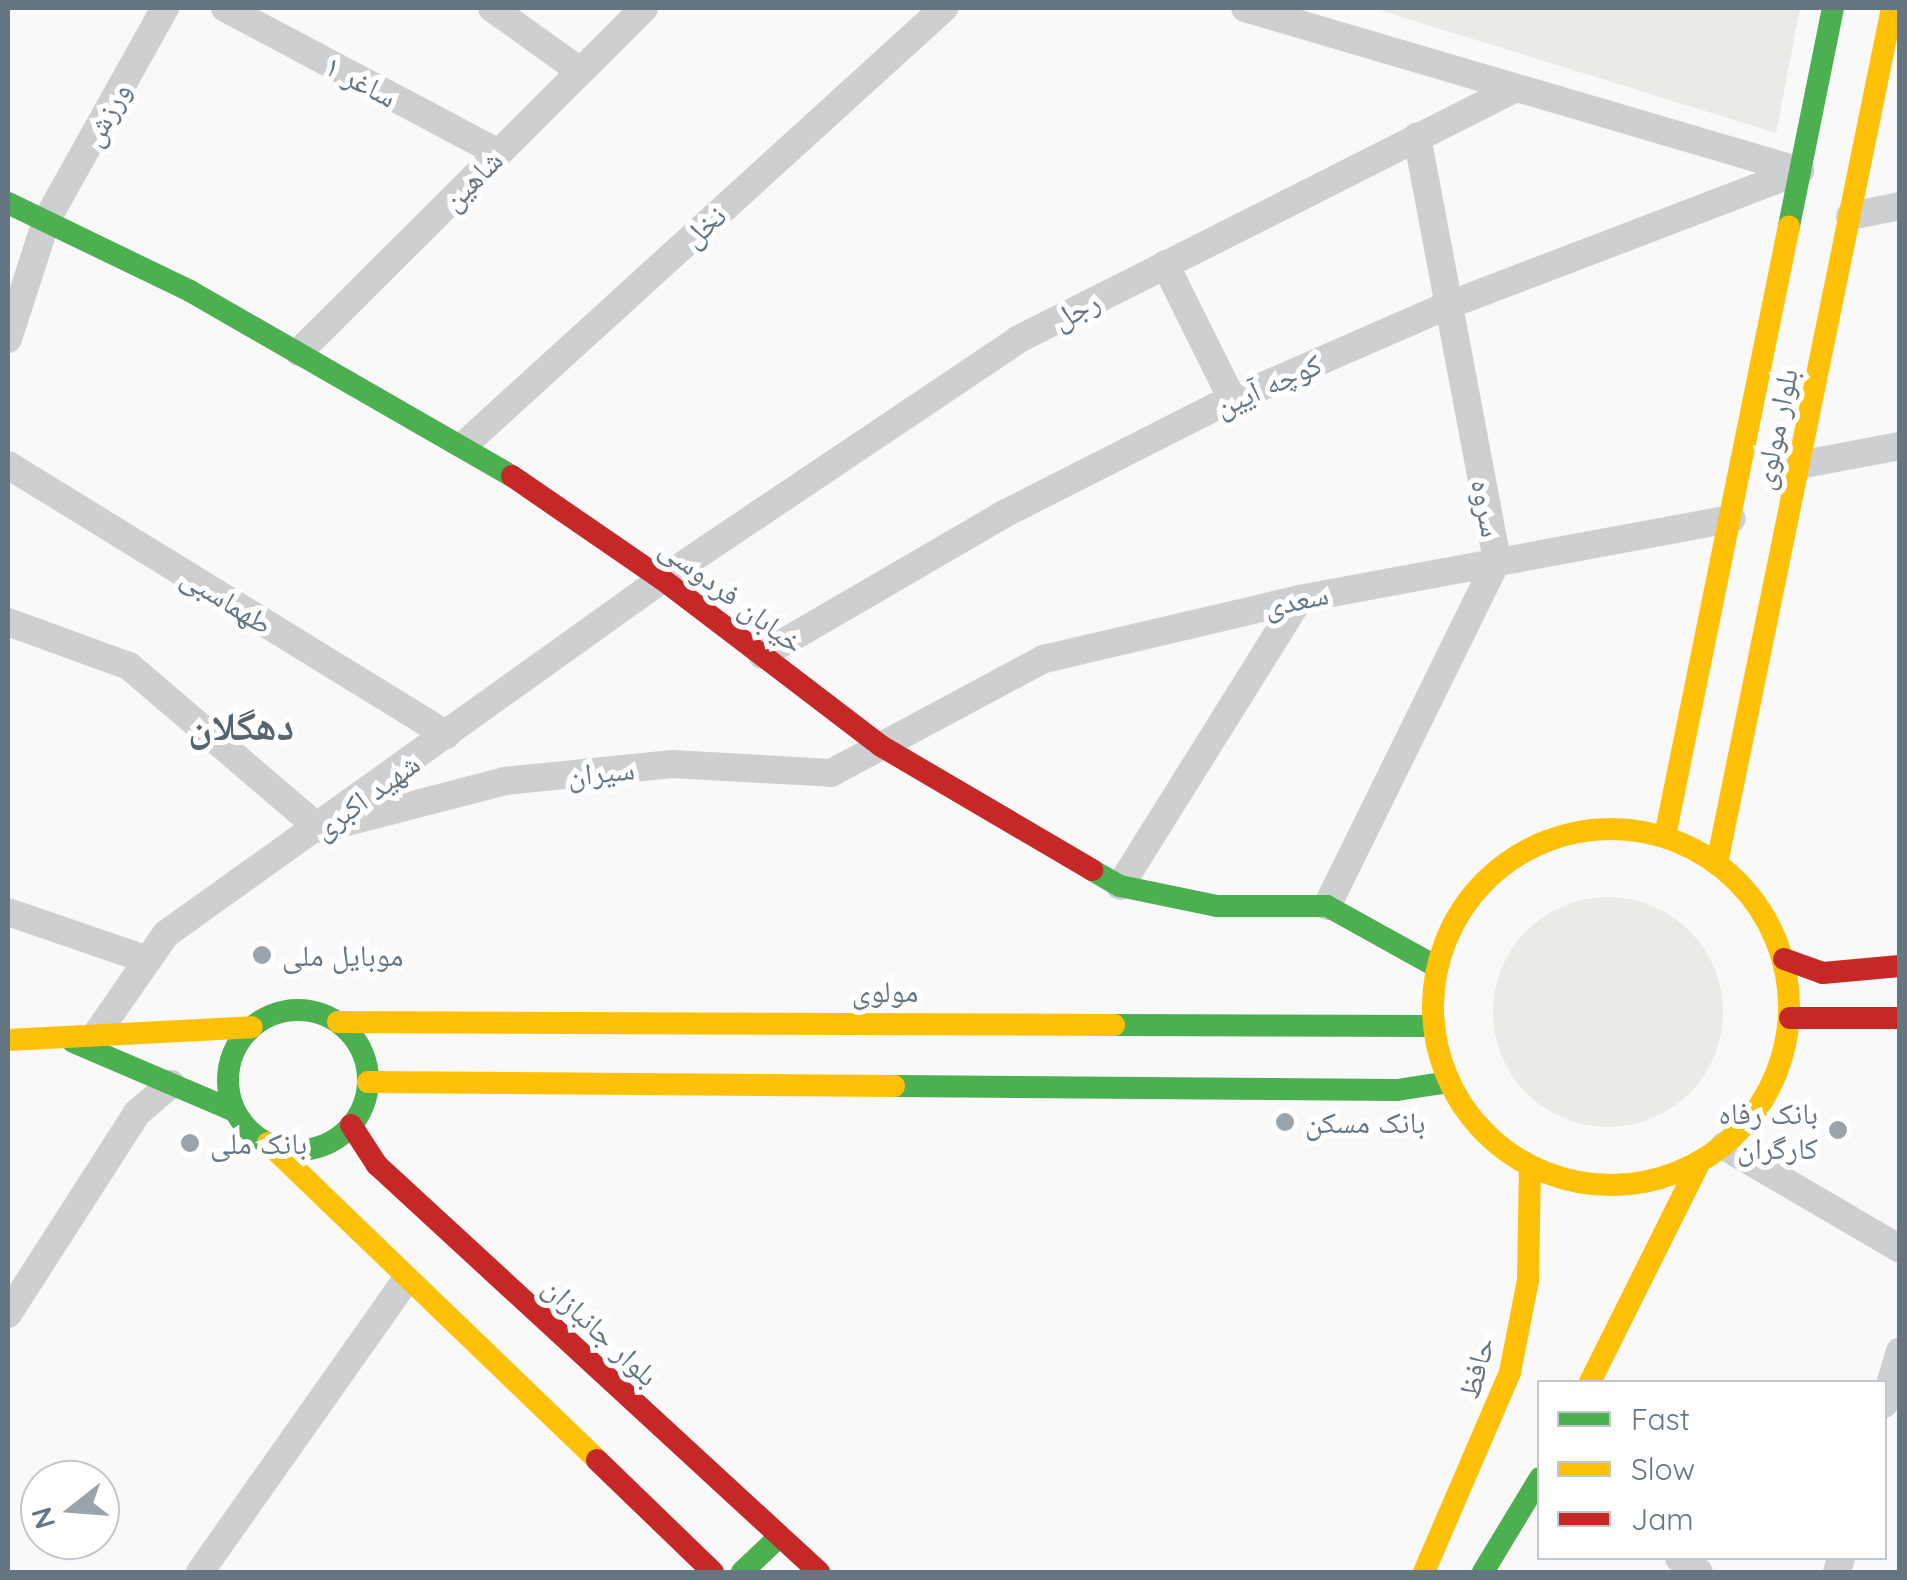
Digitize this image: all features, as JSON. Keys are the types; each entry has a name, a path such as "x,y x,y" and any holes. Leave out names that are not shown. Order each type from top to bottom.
{"street":[{"name":"ورزش","path":"8,339 46,221 165,8"},
{"name":"ساغر ۱","path":"225,8 498,153"},
{"path":"492,8 580,72"},
{"name":"شاهین","path":"299,352 644,8"},
{"name":"نخل","path":"465,444 944,8"},
{"path":"1244,8 1828,176"},
{"name":"بلوار مولوی","path":"1718,863 1850,216 1828,176 1833,8"},
{"name":"بلوار مولوی","path":"1665,836 1732,519 1828,176 1891,50 1892,8"},
{"name":"رجل","path":"662,579 1016,340 1516,88"},
{"name":"سروه","path":"1327,906 1497,560 1417,136"},
{"name":"کوچه آیین","path":"762,655 1004,514 1233,400 1448,305 1828,176"},
{"name":"خیابان فردوسی","path":"8,203 299,352 465,444 662,579 882,746 1120,886 1217,906 1327,906 1436,966"},
{"path":"1850,216 1900,206"},
{"path":"1165,264 1233,400"},
{"path":"1799,465 1900,446"},
{"name":"طهماسبی","path":"8,464 447,735"},
{"name":"سعدی","path":"882,746 1044,658 1299,599 1732,519"},
{"name":"شهید اکبری","path":"96,1036 166,934 320,829 662,579"},
{"path":"1120,886 1299,599"},
{"path":"8,622 129,666 320,829"},
{"name":"سیران","path":"320,829 505,781 672,764 831,772 882,746"},
{"path":"1607,827 1665,836 1718,863 1759,906 1784,960 1790,1018 1772,1081 1757,1110 1724,1146 1699,1163 1625,1184 1585,1184 1530,1166 1482,1131 1449,1082 1433,1026 1436,966 1459,912 1498,867 1549,838 1607,827"},
{"path":"8,912 148,960"},
{"path":"1784,960 1823,973 1900,966"},
{"path":"8,1040 252,1027 294,1010 338,1022 365,1059 368,1082 351,1125 313,1148 268,1143"},
{"path":"1790,1018 1831,1023 1900,1018"},
{"name":"مولوی","path":"338,1022 1433,1026"},
{"path":"236,1112 229,1067 252,1027"},
{"path":"65,1038 236,1112 713,1572"},
{"path":"368,1082 1397,1090 1449,1082"},
{"path":"8,1314 137,1114 171,1084"},
{"name":"بلوار جانبازان","path":"351,1125 376,1165 819,1572"},
{"path":"1724,1146 1900,1250"},
{"path":"1591,1380 1699,1163"},
{"name":"حافظ","path":"1424,1572 1510,1372 1528,1280 1530,1166"},
{"path":"200,1572 406,1280"},
{"path":"1887,1394 1900,1351"},
{"path":"1483,1572 1537,1483"},
{"path":"742,1572 780,1536"}],"shaded area":[{"path":"1373,8 1800,8 1776,133"},
{"path":"1608,897 1652,906 1689,931 1714,968 1723,1012 1714,1056 1689,1093 1652,1118 1608,1127 1564,1118 1527,1093 1502,1056 1493,1012 1502,968 1527,931 1564,906"}],"traffic: fast":[{"path":"1789,226 1833,8"},
{"path":"8,203 190,291 512,476"},
{"path":"1092,870 1120,886 1217,906 1327,906 1437,967"},
{"path":"298,1010 325,1016 347,1031 362,1053 368,1080 362,1107 347,1129 325,1144 298,1150 271,1144 249,1129 234,1107 228,1080 234,1053 249,1031 271,1016 298,1010"},
{"path":"1114,1025 1433,1026"},
{"path":"73,1042 235,1111"},
{"path":"894,1086 1397,1090 1449,1082"},
{"path":"1483,1572 1537,1483"},
{"path":"742,1572 780,1536"}],"traffic: slow":[{"path":"1717,863 1892,8"},
{"path":"1665,836 1789,226"},
{"path":"1611,829 1646,833 1679,843 1710,859 1737,881 1759,908 1775,939 1785,972 1789,1007 1785,1042 1775,1075 1759,1106 1737,1133 1710,1155 1679,1171 1646,1181 1611,1185 1576,1181 1543,1171 1512,1155 1485,1133 1463,1106 1447,1075 1437,1042 1433,1007 1437,972 1447,939 1463,908 1485,881 1512,859 1543,843 1576,833 1611,829"},
{"path":"338,1022 1114,1025"},
{"path":"8,1040 252,1027"},
{"path":"368,1082 894,1086"},
{"path":"268,1143 597,1460"},
{"path":"1591,1380 1699,1163"},
{"path":"1424,1572 1510,1372 1528,1280 1530,1166"}],"traffic: jam":[{"path":"512,476 662,579 881,746 1092,870"},
{"path":"1784,959 1823,973 1900,966"},
{"path":"1790,1018 1900,1018"},
{"path":"351,1125 377,1165 819,1572"},
{"path":"597,1460 713,1572"}],"place":[{"name":"موبایل ملی","path":"262,955"},
{"name":"بانک مسکن","path":"1285,1122"},
{"name":"بانک رفاه کارگران","path":"1838,1130"},
{"name":"بانک ملی","path":"190,1143"}],"district":[{"name":"دهگلان","path":"241,725"}]}
